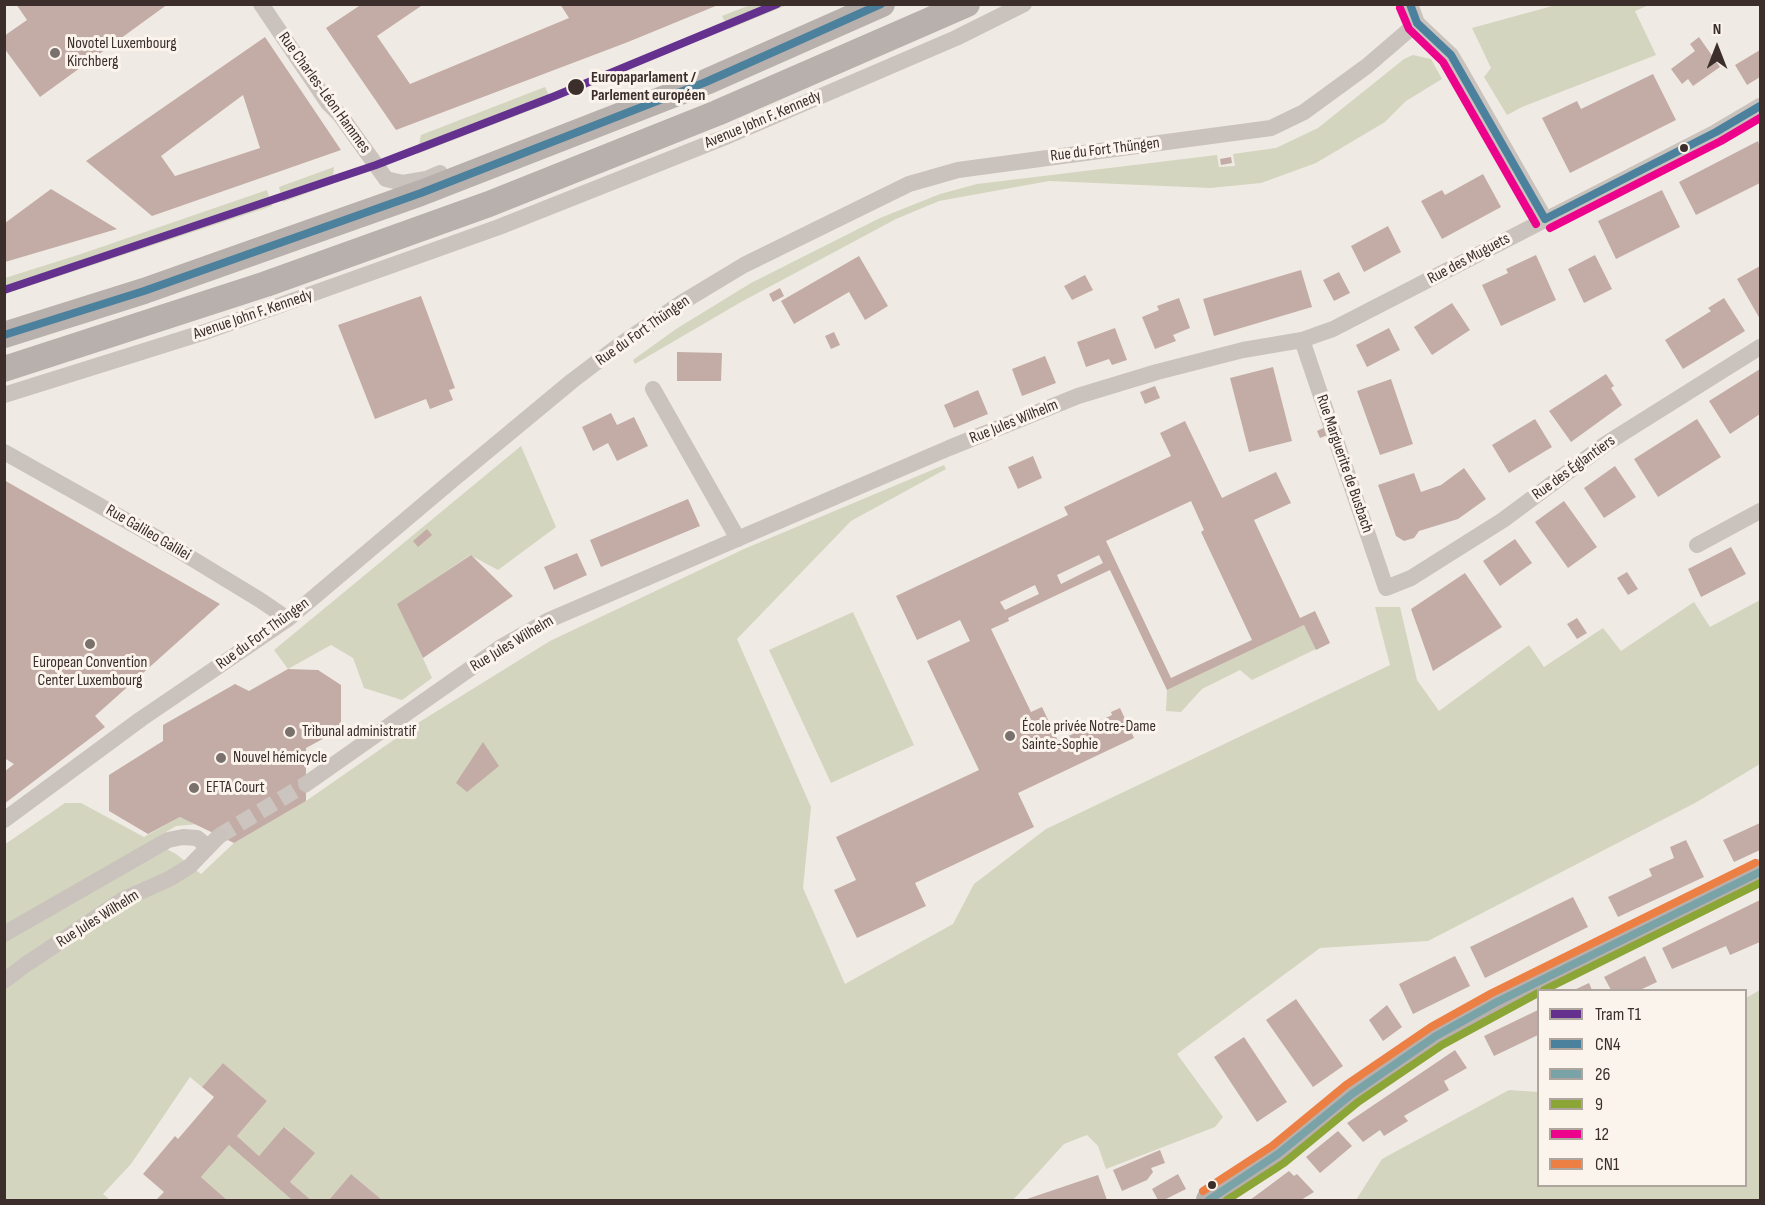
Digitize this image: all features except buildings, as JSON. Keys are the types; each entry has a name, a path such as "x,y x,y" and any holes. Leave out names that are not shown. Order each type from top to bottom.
{"main road":[{"path":"4,335 96,307 421,193 706,82 882,4"},
{"name":"Avenue John F. Kennedy","path":"4,369 266,284 494,216 717,113 967,4"},
{"path":"1209,1200 1278,1154 1352,1094 1436,1036 1497,1002 1761,872"}],"street":[{"name":"Rue Charles-Léon Hammes","path":"261,4 314,82 386,179 403,183 426,179 535,137 560,139"},
{"name":"Avenue John F. Kennedy","path":"4,395 205,332 494,216 728,136 956,38 1024,4"},
{"path":"1410,4 1417,23 1455,62 1545,219"},
{"name":"Rue du Fort Thüngen","path":"4,820 141,719 288,620 572,381 618,346 681,303 744,265 909,184 958,170 1271,128 1304,112 1381,54 1417,23"},
{"name":"Rue des Muguets","path":"1302,340 1352,320 1716,132 1761,106"},
{"name":"Rue Jules Wilhelm","path":"306,784 501,647 549,620 949,448 1078,396 1157,372 1243,350 1302,340"},
{"name":"Rue Marguerite de Busbach","path":"1302,340 1386,588"},
{"name":"Rue des Églantiers","path":"1386,588 1411,578 1503,520 1607,443 1761,347"},
{"path":"653,389 738,538"},
{"name":"Rue Galileo Galilei","path":"4,452 168,544 260,600 288,620"},
{"path":"1697,545 1761,512"},
{"name":"Rue Jules Wilhelm","path":"4,934 168,840 183,837 214,842 190,866 169,879 124,899 4,981"}],"green space":[{"path":"750,5 787,5 729,29 722,16"},
{"path":"1556,5 1649,5 1635,11 1656,55 1522,107 1507,115 1484,77 1491,68 1472,28"},
{"path":"1413,55 1431,59 1442,79 1406,101 1385,122 1316,163 1261,183 1210,188 1049,181 939,201 896,219 741,302 635,364 633,360 676,329 751,283 880,218 940,194 977,184 1217,155 1219,167 1235,166 1233,154 1276,148 1318,128 1404,59"},
{"path":"545,87 552,102 417,154 421,135"},
{"path":"334,167 332,184 283,202 279,187"},
{"path":"267,190 272,206 5,294 5,278"},
{"path":"521,446 556,527 498,570 470,555 398,604 432,678 402,700 364,688 353,658 331,645 288,669 274,650"},
{"path":"944,465 946,469 851,521 737,639 811,807 803,888 845,984 953,924 974,884 1046,829 1390,665 1375,607 1400,607 1417,680 1439,711 1529,645 1544,667 1603,628 1621,651 1694,602 1710,627 1760,600 1760,764 1695,803 1428,941 1320,948 1177,1054 1223,1117 1215,1127 1106,1169 1098,1146 1087,1135 1064,1144 1013,1200 382,1200 351,1174 329,1200 311,1200 290,1182 314,1153 285,1127 259,1156 237,1136 267,1101 223,1063 202,1087 190,1077 131,1164 103,1194 110,1200 5,1200 4,845 65,803 81,803 144,837 180,817 198,824 176,826 151,841 176,854 201,874 234,843 306,801 421,721 550,641 744,549"},
{"path":"853,612 914,745 831,783 769,650"},
{"path":"1304,625 1316,649 1252,680 1240,670 1202,689 1181,712 1166,711 1167,690"},
{"path":"1760,990 1760,1200 1356,1200 1382,1159 1509,1090 1537,1092 1537,1187 1747,1187 1747,997"},
{"path":"229,1145 292,1200 227,1200 201,1177"}],"tunnel":[{"path":"219,836 306,784"}],"tram line":[{"name":"T1","path":"4,290 376,165 555,96 777,4"}],"transit line":[{"name":"CN4","path":"4,335 144,291 421,193 706,82 881,4"},
{"name":"CN4","path":"1410,4 1417,23 1451,55 1545,219 1716,132 1760,106"},
{"name":"12","path":"1400,8 1409,29 1443,62 1536,224"},
{"name":"12","path":"1550,228 1721,141 1760,118"},
{"name":"CN1","path":"1203,1191 1272,1146 1346,1085 1431,1027 1492,993 1755,863"},
{"name":"26","path":"1209,1200 1278,1154 1352,1094 1436,1036 1497,1002 1760,872"},
{"name":"9","path":"1546,989 1760,883"},
{"name":"9","path":"1227,1200 1284,1163 1358,1102 1442,1045 1537,994"}],"place":[{"name":"Novotel Luxembourg Kirchberg","path":"55,53"},
{"name":"Europaparlament / Parlement européen","path":"576,87"},
{"name":"European Convention Center Luxembourg","path":"90,644"},
{"name":"Tribunal administratif","path":"290,732"},
{"name":"École privée Notre-Dame Sainte-Sophie","path":"1010,736"},
{"name":"Nouvel hémicycle","path":"221,758"},
{"name":"EFTA Court","path":"194,788"}]}
